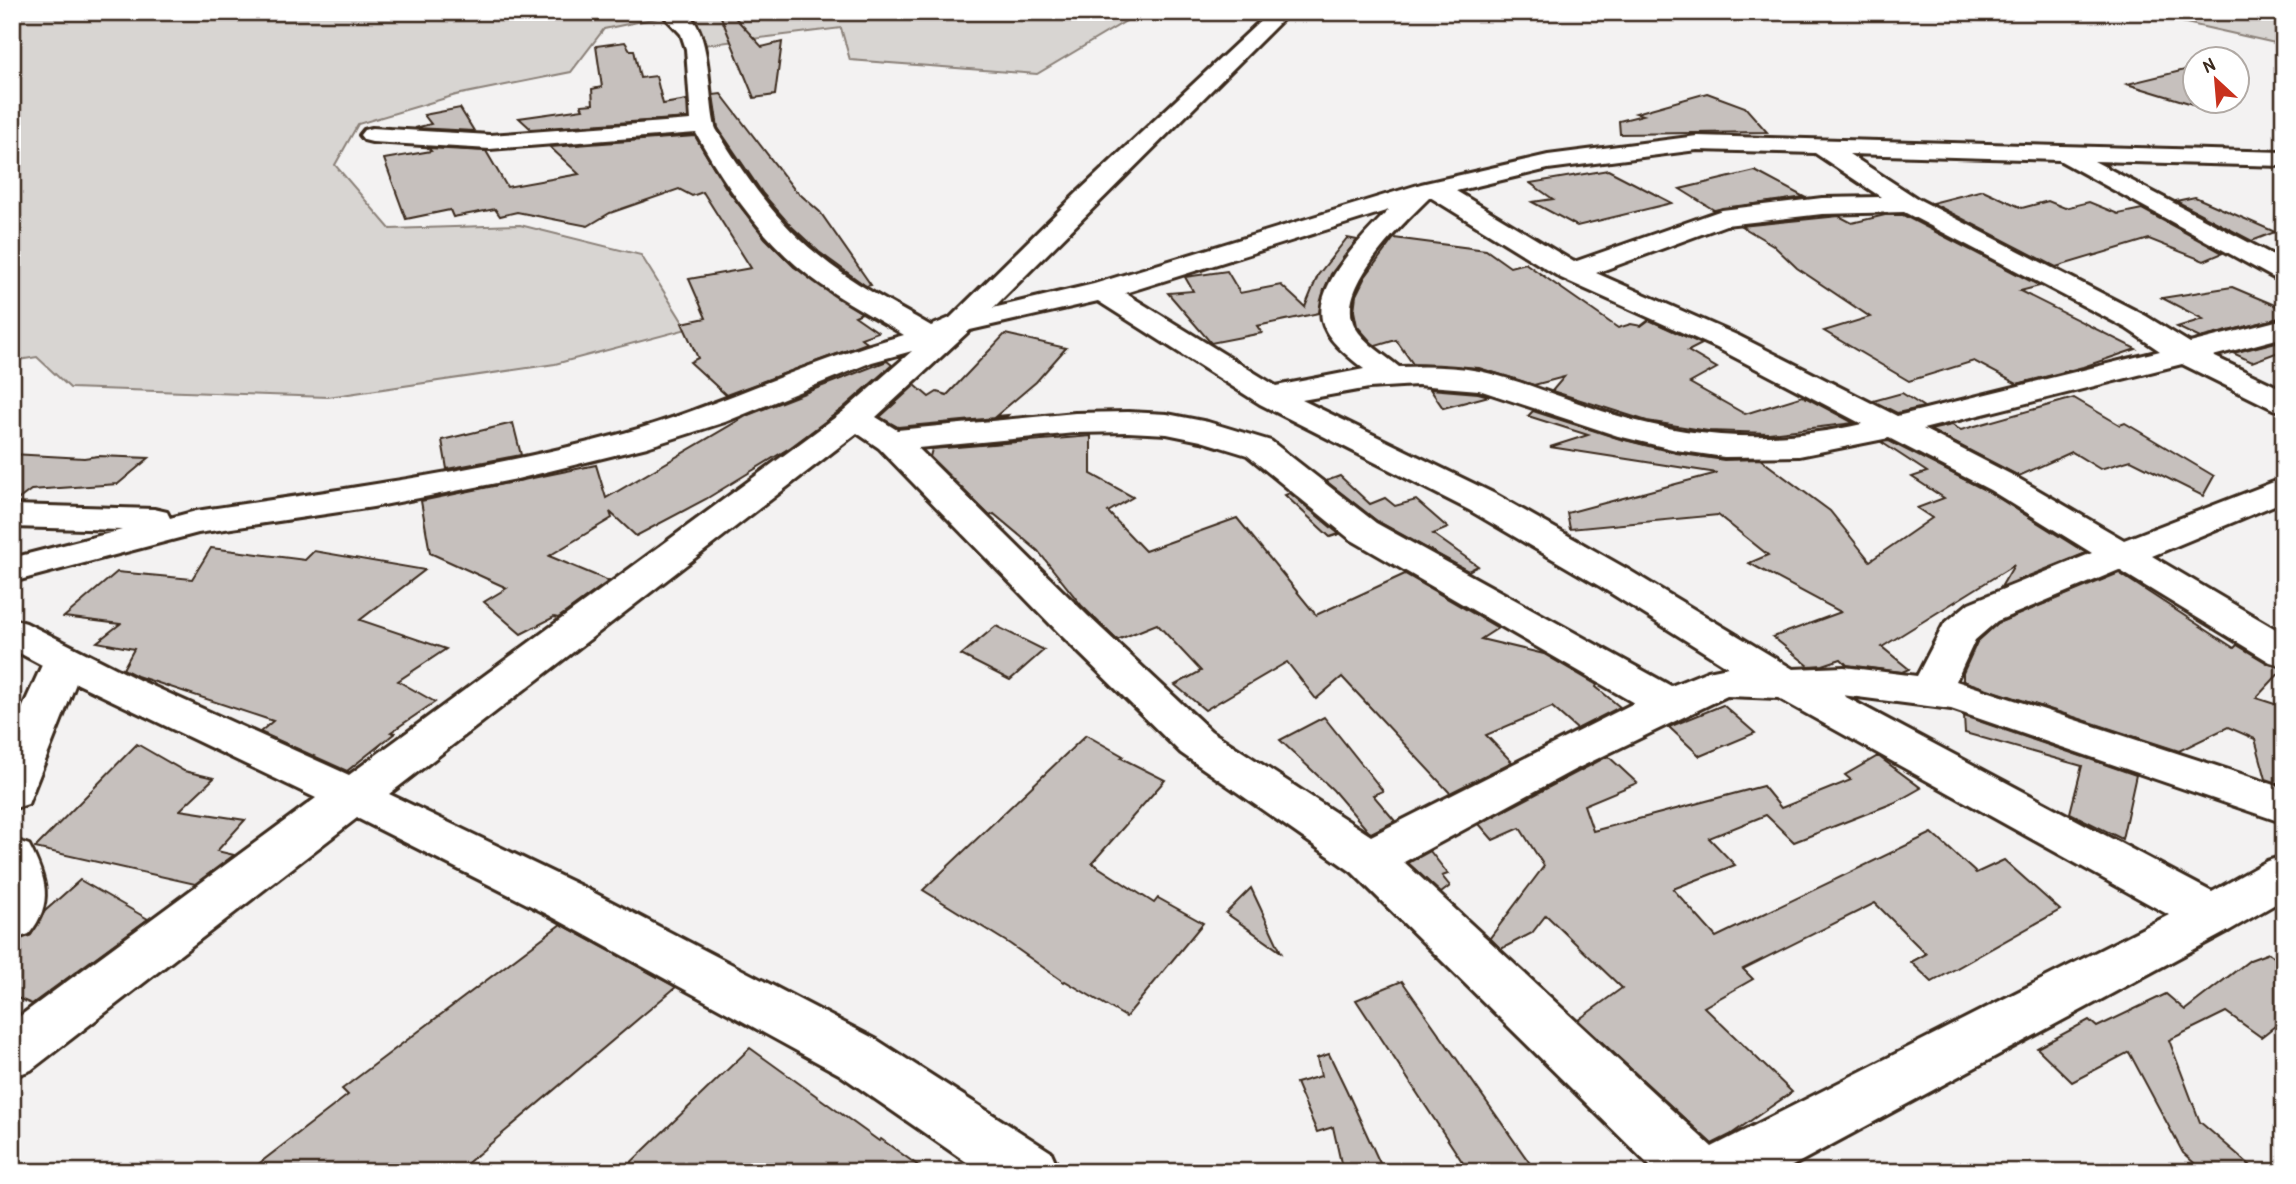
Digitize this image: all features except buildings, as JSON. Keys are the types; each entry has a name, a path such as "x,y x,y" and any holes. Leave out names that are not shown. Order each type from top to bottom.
{"street":[{"path":"669,12 683,20 694,41 704,126 738,178 805,258 850,290 945,331"},
{"path":"12,1053 355,797 874,430 945,331 1281,12"},
{"path":"372,135 490,142 704,126"},
{"path":"12,570 196,522 373,495 517,468 635,440 713,415 861,356 945,331 1102,291 1427,190 1548,162 1697,143 2284,159"},
{"path":"1823,148 1909,204 2136,322 2186,354 2284,402"},
{"path":"2063,154 2284,272"},
{"path":"1427,190 1571,272 1728,342 2002,483 2284,652"},
{"path":"1389,374 1345,335 1336,320 1336,302 1358,261 1427,190"},
{"path":"1571,272 1700,223 1722,218 1822,206 1909,204"},
{"path":"1102,291 1271,397 1482,502 1614,578 1786,684 2213,916"},
{"path":"1271,397 1389,374 1472,379 1621,429 1709,446 1793,447 1893,426 2284,328"},
{"path":"874,430 1128,422 1167,424 1208,432 1259,447 1363,531 1669,704"},
{"path":"874,430 1196,742 1369,859 1697,1172"},
{"path":"1930,692 1958,634 1983,612 2284,488"},
{"path":"12,516 196,522"},
{"path":"12,632 124,690 355,797 564,900 858,1057 1031,1172"},
{"path":"12,792 24,753 66,658"},
{"path":"1369,859 1558,759 1669,704 1723,681 1786,684 1844,681 1955,695 2284,806"},
{"path":"12,858 23,898 19,913 12,920"},
{"path":"1723,1172 2213,916 2284,875"}],"shaded area":[{"path":"12,12 1141,12 1037,74 850,60 841,28 704,45 681,13 604,29 571,72 456,95 358,124 335,165 390,229 520,225 641,255 687,329 555,364 328,397 70,388 37,357 12,361"},
{"path":"2137,12 2284,12 2284,45"}]}
